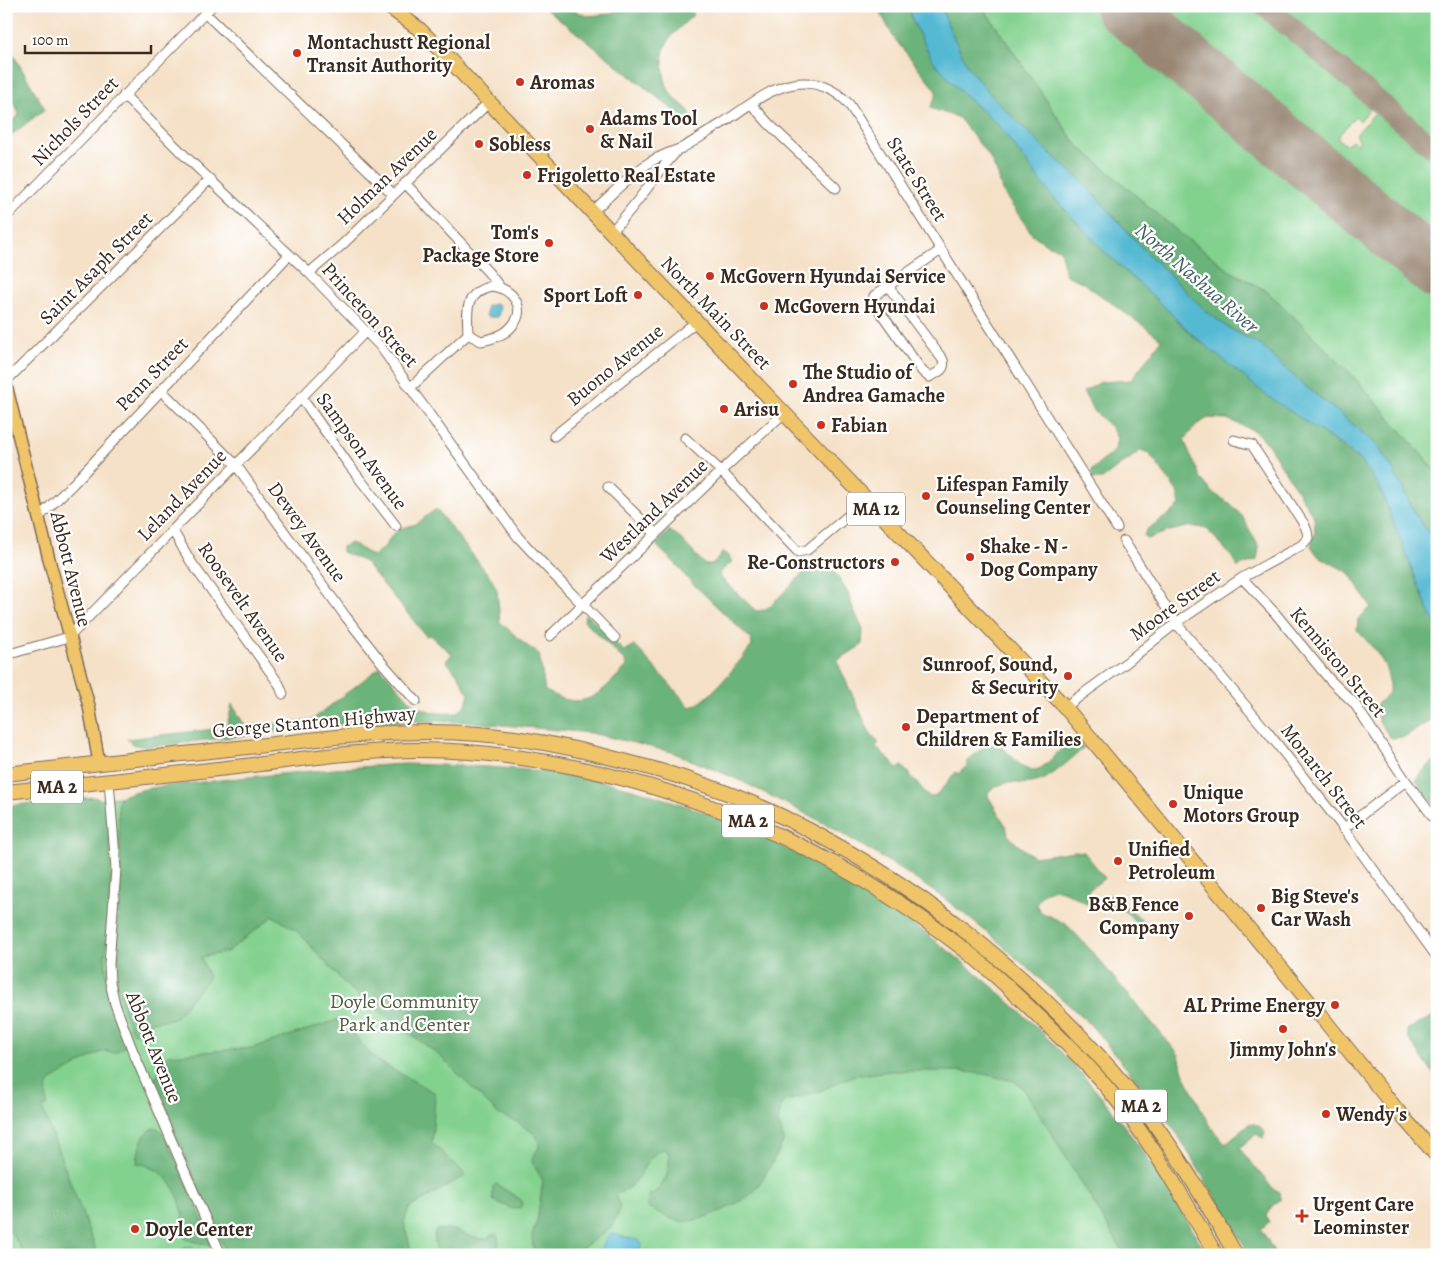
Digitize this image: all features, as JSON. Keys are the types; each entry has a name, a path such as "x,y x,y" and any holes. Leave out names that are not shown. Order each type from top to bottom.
{"highway":[{"name":"North Main Street","path":"388,6 420,29 611,232 1065,707 1396,1109 1437,1156"},
{"name":"George Stanton Highway","path":"6,774 366,734 413,732 478,734 569,747 687,778 780,816 829,841 890,878 958,925 1020,977 1077,1032 1127,1088 1166,1139 1236,1255"},
{"name":"George Stanton Highway","path":"6,792 350,754 422,750 482,752 545,761 620,777 703,804 770,831 822,856 916,914 964,949 1067,1043 1116,1099 1179,1191 1216,1255"}],"main road":[{"name":"Abbott Avenue","path":"6,385 69,637 89,706 100,763"}],"street":[{"name":"Nichols Street","path":"6,217 208,10"},
{"path":"208,10 393,194"},
{"name":"State Street","path":"592,212 634,174 652,161 678,149 752,105 770,92 796,83 818,85 831,89 842,96 849,104 1116,528"},
{"name":"Princeton Street","path":"124,95 289,255 310,273 380,346 513,530 615,638"},
{"name":"Holman Avenue","path":"310,273 489,102"},
{"path":"752,105 769,124 836,188"},
{"path":"611,232 628,214 678,149"},
{"name":"Saint Asaph Street","path":"6,381 210,179"},
{"path":"404,183 499,286 506,289 516,302 517,318 514,325 502,335 481,341 468,334"},
{"path":"888,286 943,360 945,365 943,369 929,377 922,371 874,303 874,296 888,286 941,250"},
{"name":"Penn Street","path":"38,517 63,494 289,255"},
{"path":"411,387 468,334 467,314 471,298 483,288 499,286"},
{"name":"Buono Avenue","path":"554,436 697,322"},
{"name":"Leland Avenue","path":"6,655 69,637 366,331"},
{"name":"Dewey Avenue","path":"161,390 236,464 346,617 383,664 416,701"},
{"name":"Sampson Avenue","path":"301,397 349,465 396,526"},
{"name":"Westland Avenue","path":"550,636 784,413"},
{"path":"685,438 721,471 794,549 800,552 807,550 867,500"},
{"name":"Moore Street","path":"1065,707 1127,662 1176,623 1242,578 1302,545 1308,538 1304,524 1252,445 1234,440"},
{"path":"608,487 656,534"},
{"name":"Roosevelt Avenue","path":"173,531 191,562 279,684 284,694"},
{"path":"1124,540 1176,623"},
{"name":"Kenniston Street","path":"1242,578 1275,613 1330,680 1354,703 1406,781 1437,822"},
{"name":"Monarch Street","path":"1176,623 1266,730 1343,829 1437,957"},
{"name":"Abbott Avenue","path":"108,781 116,869 108,964 115,1004 132,1049 221,1255"},
{"path":"1343,829 1406,781"}],"green space":[{"path":"543,6 564,6 587,16 610,14 621,6 689,6 693,15 667,43 663,65 669,91 687,109 693,121 682,117"},
{"path":"877,6 909,6 913,22 933,61 963,94 998,125 1052,196 1109,256 1193,336 1363,463 1380,488 1431,616 1437,624 1437,717 1404,737 1391,738 1379,722 1375,706 1389,693 1387,674 1380,658 1357,630 1358,619 1371,607 1349,573 1318,556 1311,546 1315,532 1314,517 1269,446 1255,431 1227,419 1208,418 1196,425 1184,440 1201,479 1213,493 1229,503 1242,516 1259,547 1257,560 1237,567 1232,557 1207,529 1192,526 1169,531 1147,539 1144,537 1146,530 1174,511 1180,504 1177,491 1148,452 1140,451 1102,479 1091,479 1092,470 1115,450 1117,438 1111,427 1094,411 1083,392 1101,382 1131,380 1161,340 1082,282 1066,275 1060,249 1049,246 1032,234 1002,191 998,175 989,156 959,118 930,108 937,94 933,86 894,38"},
{"path":"941,6 982,6 1076,144 1183,236 1230,271 1265,290 1353,376 1437,472 1437,541 1427,531 1415,513 1391,466 1376,444 1299,381 1262,346 1227,327 1206,311 1145,251 1082,181 1044,148 992,96 968,67"},
{"path":"982,6 1091,6 1437,297 1437,472 1353,376 1265,290 1230,271 1183,236 1076,144"},
{"path":"1152,6 1254,6 1372,106 1360,121 1355,116 1337,138 1346,145 1352,140 1357,144 1360,140 1355,136 1377,110 1437,161 1437,245"},
{"path":"1278,6 1437,6 1437,141"},
{"path":"6,42 45,109 6,139 6,127 19,115 16,106 12,102 6,105"},
{"path":"436,509 491,578 497,590 500,622 539,654 545,691 562,699 577,701 593,696 608,685 627,666 626,662 584,621 585,615 590,617 624,651 634,646 638,649 690,707 697,704 714,690 752,646 751,639 686,577 678,566 657,546 657,543 669,530 678,536 705,565 714,563 723,552 729,556 732,562 719,573 720,577 756,611 769,607 818,558 825,557 849,595 853,609 863,629 862,645 838,660 839,666 870,733 879,743 876,746 898,769 902,766 929,797 936,796 956,772 958,774 968,765 966,762 984,747 998,746 1027,769 1034,770 1045,765 1064,746 1076,742 1080,743 1084,748 1045,779 1032,783 1002,784 988,792 988,796 1006,826 1008,835 1017,844 1034,857 1075,851 1084,852 1105,878 1090,889 1086,894 1088,898 1096,901 1112,895 1149,925 1149,928 1145,930 1122,910 1102,909 1091,906 1065,892 1057,890 1049,890 1042,895 1036,905 1041,912 1066,924 1088,947 1179,1055 1183,1072 1209,1125 1225,1144 1250,1123 1263,1129 1265,1134 1263,1138 1256,1134 1239,1148 1274,1190 1280,1194 1281,1199 1272,1206 1266,1216 1269,1222 1261,1229 1276,1255 1250,1255 1179,1137 1156,1104 1089,1023 993,937 945,899 896,866 828,825 739,780 672,752 591,733 470,722 407,721 329,726 146,747 132,744 127,739 223,728 228,722 232,704 245,726 312,720 380,667 415,706 435,713 457,713 466,704 469,692 459,676 446,661 452,654 430,635 426,636 365,562 342,552 342,547 351,543 373,556 385,546 392,535 402,528 416,524"},
{"path":"1437,758 1437,808 1416,781 1420,774"},
{"path":"403,764 548,772 596,780 665,799 733,824 800,855 864,892 925,933 983,979 1037,1027 1086,1079 1120,1120 1180,1209 1207,1255 1125,1255 1033,1103 1022,1087 1014,1081 984,1074 957,1071 891,1071 852,1076 820,1091 782,1102 778,1122 784,1140 755,1190 730,1207 696,1220 678,1221 647,1207 648,1196 654,1193 663,1183 668,1171 668,1151 662,1149 648,1161 632,1185 615,1196 620,1206 611,1227 573,1255 534,1255 532,1236 537,1221 543,1181 532,1162 539,1144 535,1134 517,1122 498,1114 440,1056 348,987 297,931 273,916 227,952 201,957 209,977 175,1018 142,1024 145,1031 133,1033 125,1015 117,984 116,961 121,865 118,804 120,797 140,790 161,786"},
{"name":"Doyle Community Park and Center","path":"141,794 785,857 1194,1255 47,1255 6,812"},
{"path":"94,797 106,803 109,818 111,880 105,956 107,978 125,1042 124,1047 117,1051 110,1053 105,1051 97,1054 53,1079 47,1089 47,1106 42,1108 98,1255 25,1255 6,1224 6,806"},
{"path":"1437,1014 1437,1079 1408,1038 1407,1030"},
{"path":"340,1019 376,1060 435,1093 432,1143 466,1175 409,1208 404,1222 410,1247 409,1255 227,1255 153,1081 167,1055 252,1048"},
{"path":"153,1128 159,1129 164,1134 213,1244 208,1245 185,1239 183,1213 175,1190 161,1173 137,1163 143,1139"},
{"path":"496,1184 520,1199 521,1207 513,1209 493,1200 493,1187"},
{"path":"6,1224 25,1255 6,1255"},
{"path":"447,1229 481,1239 488,1239 491,1235 497,1235 499,1255 437,1255 434,1233 437,1230"},
{"path":"192,1246 207,1251 215,1249 217,1255 182,1255 184,1247"}],"water":[{"path":"909,6 941,6 968,67 992,96 1044,148 1082,181 1145,251 1206,311 1227,327 1262,346 1299,381 1376,444 1391,466 1415,513 1427,531 1437,541 1437,624 1431,616 1380,488 1363,463 1348,450 1266,395 1194,336 1109,256 1052,196 998,125 963,94 933,61 913,22"},
{"path":"496,304 500,307 498,317 487,317 487,306"},
{"path":"612,1234 640,1241 642,1244 638,1255 599,1255"}],"taxiway":[{"path":"1265,6 1437,151"},
{"path":"1429,264 1437,268"}],"runway":[{"path":"1122,6 1437,271"}],"place":[{"name":"Montachustt Regional Transit Authority","path":"297,53"},
{"name":"Aromas","path":"520,82"},
{"name":"Adams Tool & Nail","path":"590,129"},
{"name":"Sobless","path":"479,144"},
{"name":"Frigoletto Real Estate","path":"527,175"},
{"name":"Tom's Package Store","path":"549,243"},
{"name":"McGovern Hyundai Service","path":"710,276"},
{"name":"Sport Loft","path":"638,295"},
{"name":"McGovern Hyundai","path":"764,306"},
{"name":"The Studio of Andrea Gamache","path":"793,384"},
{"name":"Arisu","path":"724,409"},
{"name":"Fabian","path":"821,425"},
{"name":"Lifespan Family Counseling Center","path":"926,496"},
{"name":"Shake - N - Dog Company","path":"970,557"},
{"name":"Re-Constructors","path":"895,562"},
{"name":"Sunroof, Sound, & Security","path":"1068,676"},
{"name":"Department of Children & Families","path":"906,727"},
{"name":"Unique Motors Group","path":"1173,804"},
{"name":"Unified Petroleum","path":"1118,861"},
{"name":"Big Steve's Car Wash","path":"1261,908"},
{"name":"B&B Fence Company","path":"1189,916"},
{"name":"AL Prime Energy","path":"1335,1005"},
{"name":"Jimmy John's","path":"1283,1029"},
{"name":"Wendy's","path":"1326,1114"},
{"name":"Urgent Care Leominster","path":"1302,1216"},
{"name":"Doyle Center","path":"135,1229"}],"water label":[{"name":"North Nashua River","path":"1197,278"}]}
